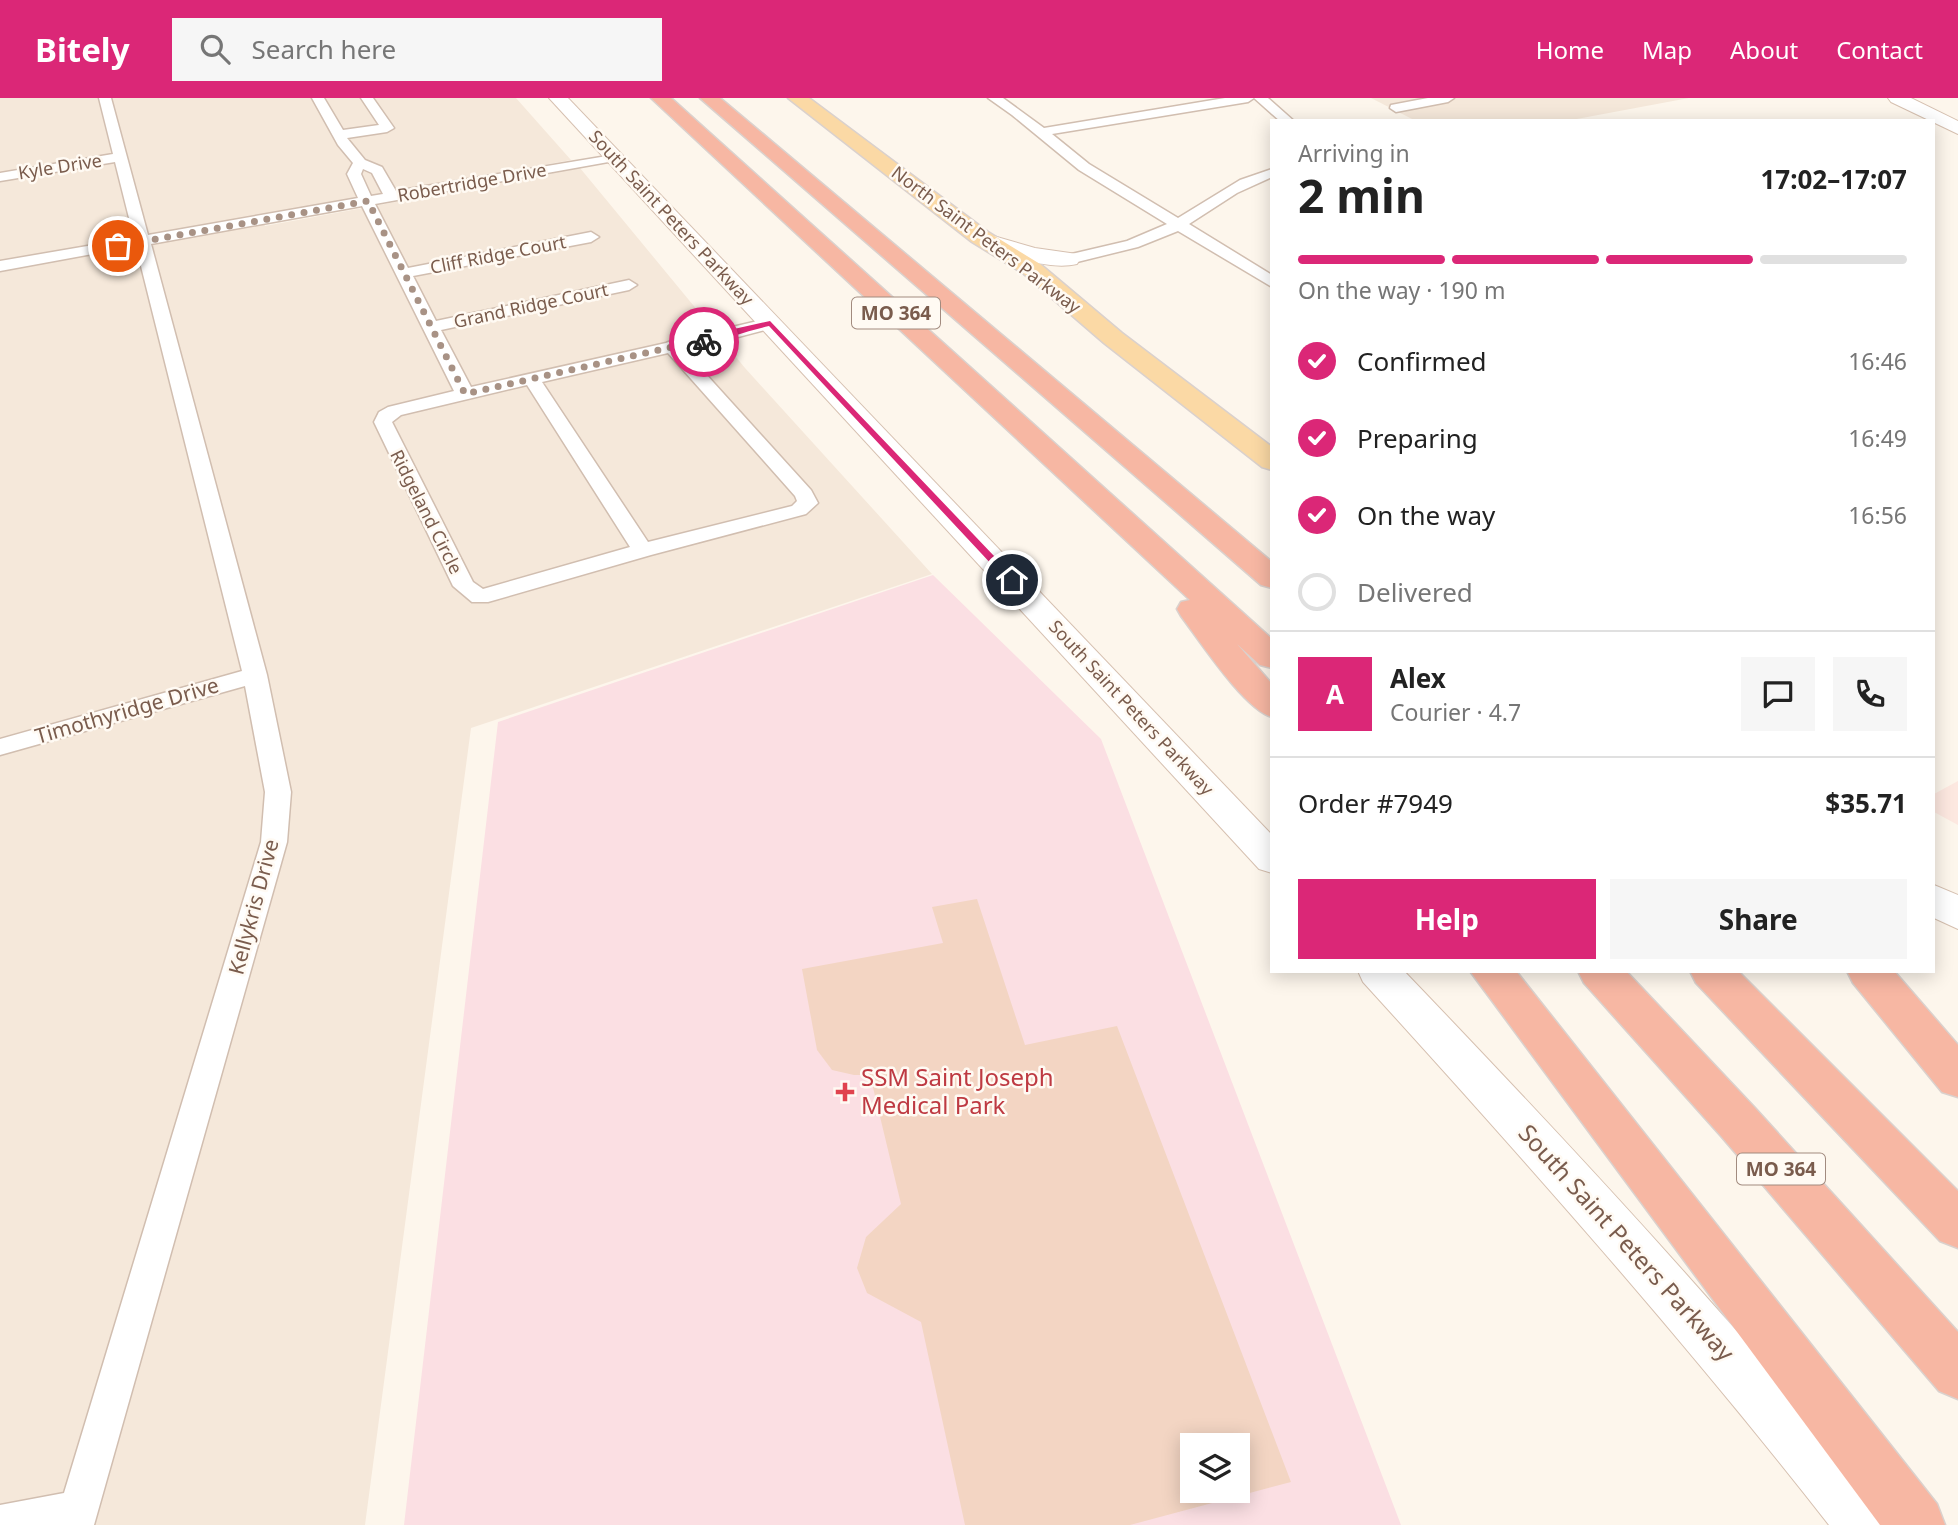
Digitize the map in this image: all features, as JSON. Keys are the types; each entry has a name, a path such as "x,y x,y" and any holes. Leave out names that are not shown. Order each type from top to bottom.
{"highway":[{"name":"MO 364","path":"660,98 1270,655"},
{"name":"MO 364","path":"709,98 1270,576"},
{"path":"1132,530 1239,669 1270,703"},
{"path":"1493,973 1916,1525"},
{"name":"MO 364","path":"1601,973 1764,1150 1958,1373"},
{"path":"1713,973 1958,1225"},
{"path":"1870,973 1958,1078"}],"main road":[{"name":"South Saint Peters Parkway","path":"558,98 1270,857"},
{"name":"North Saint Peters Parkway","path":"797,98 980,237 990,241 1070,300 1112,338 1270,459"},
{"path":"1897,98 1958,128"},
{"path":"990,241 1032,254 1069,259"},
{"path":"1069,259 1060,270 1070,300"},
{"path":"1935,901 1958,915"},
{"name":"South Saint Peters Parkway","path":"1380,973 1568,1174 1663,1282 1796,1438 1864,1525"}],"street":[{"name":"Kellykris Drive","path":"76,1517 274,842 278,792 255,675 105,98"},
{"path":"318,98 339,135 360,163 377,170 392,197"},
{"path":"339,135 387,128 367,98"},
{"path":"994,98 1042,132 1084,167 1270,281"},
{"path":"1042,132 1248,98"},
{"path":"1260,98 1286,119"},
{"path":"1396,108 1448,98"},
{"name":"Kyle Drive","path":"0,177 121,157"},
{"name":"Robertridge Drive","path":"0,266 614,157"},
{"path":"360,163 354,174 465,394 672,347 682,340 714,331 728,333 770,323"},
{"path":"1069,259 1132,243 1177,225 1238,186 1270,174"},
{"name":"Cliff Ridge Court","path":"405,274 591,237"},
{"name":"Grand Ridge Court","path":"433,327 629,285"},
{"name":"Ridgeland Circle","path":"465,394 395,411 386,416 383,422 464,586 480,597 643,550 799,510 808,503 804,494 672,347"},
{"path":"532,380 643,550"},
{"name":"Timothyridge Drive","path":"0,747 255,675"},
{"path":"0,1525 76,1517"}],"shaded area":[{"path":"0,98 516,98 571,160 261,215 265,226 580,168 745,368 932,574 471,728 365,1525 0,1525"},
{"path":"1371,98 1689,98 1577,119 1412,119"},
{"name":"SSM Saint Joseph Medical Park","path":"933,575 1101,739 1401,1525 404,1525 498,722"},
{"path":"1958,781 1958,825 1935,813 1935,793"}],"building":[{"path":"977,899 1025,1045 1117,1026 1291,1482 1250,1493 1250,1433 1180,1433 1180,1503 1212,1503 1130,1525 965,1525 921,1322 867,1293 857,1268 866,1237 901,1204 870,1075 832,1070 817,1050 802,969 943,943 932,907"}],"way so far":[{"path":"118,246 368,201 465,394 704,342"}],"place":[{"name":"SSM Saint Joseph Medical Park","path":"845,1092"}],"route":[{"path":"704,342 770,323 1012,580"}]}
